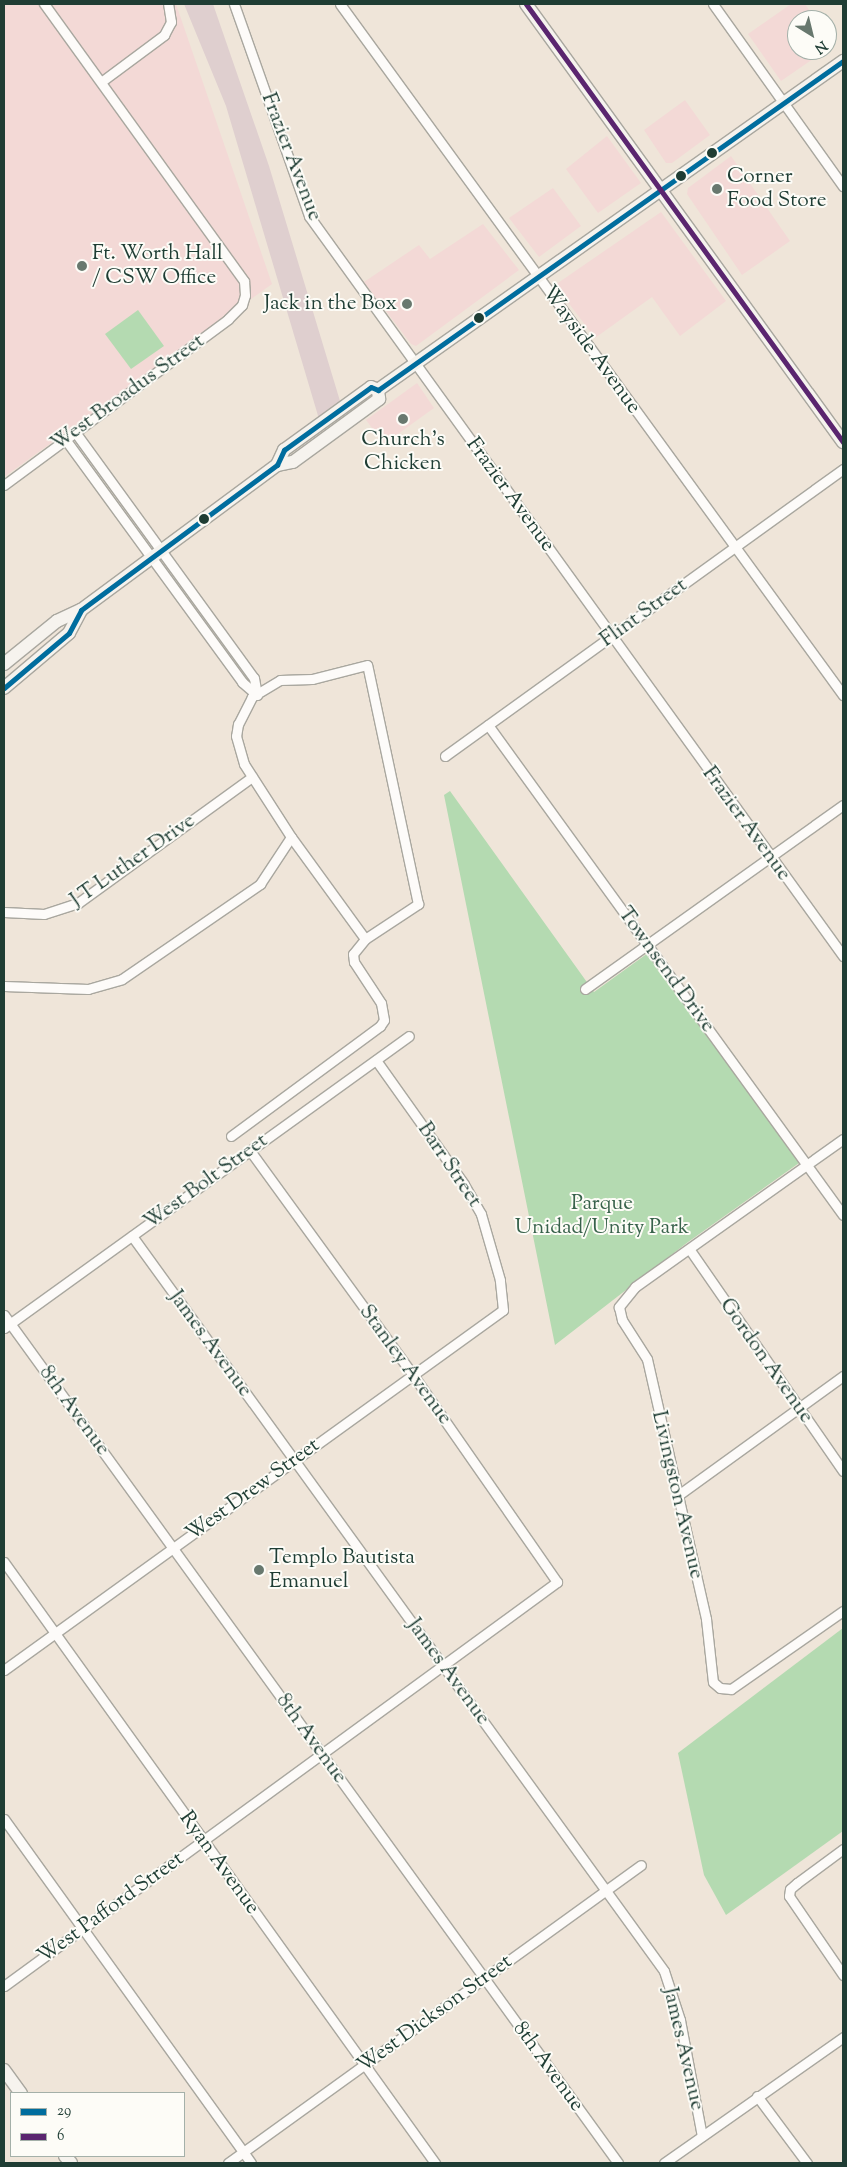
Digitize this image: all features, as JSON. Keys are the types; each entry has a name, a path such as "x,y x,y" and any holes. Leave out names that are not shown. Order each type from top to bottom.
{"main road":[{"path":"526,4 843,442"},
{"path":"4,664 57,621 81,610 150,556 277,465 284,450 372,387 378,390 843,61"},
{"path":"4,688 69,633 81,610"},
{"path":"4,2070 20,2092"}],"street":[{"path":"44,4 101,82 164,35 171,22 168,4"},
{"name":"Frazier Avenue","path":"234,4 309,216 843,956"},
{"name":"Wayside Avenue","path":"340,4 539,276 734,548 843,695"},
{"path":"713,4 843,186"},
{"name":"West Broadus Street","path":"4,485 233,316 245,295 244,281 101,82"},
{"path":"75,432 254,678 257,694"},
{"path":"65,439 242,682 257,694"},
{"name":"Flint Street","path":"446,756 843,469"},
{"path":"188,608 198,600"},
{"path":"231,1136 380,1026 384,1020 381,1004 354,962 355,949 365,939 418,904 366,665 312,679 280,680 252,697 244,710 236,736 244,764 252,777 291,837 365,939"},
{"name":"Townsend Drive","path":"488,725 843,1215"},
{"name":"J T Luther Drive","path":"4,912 44,914 78,903 252,777"},
{"path":"585,989 843,805"},
{"path":"4,986 88,989 122,979 260,884 291,837"},
{"name":"West Bolt Street","path":"7,1326 409,1036"},
{"name":"Barr Street","path":"376,1060 481,1214 500,1280 503,1310"},
{"path":"690,1250 843,1139"},
{"name":"Stanley Avenue","path":"250,1151 413,1375 557,1582"},
{"name":"James Avenue","path":"132,1236 664,1971 673,1993 702,2136"},
{"name":"Livingston Avenue","path":"690,1250 635,1287 620,1306 622,1320 647,1359 706,1619 714,1682 720,1688 731,1689 843,1611"},
{"name":"Gordon Avenue","path":"690,1250 843,1471"},
{"name":"West Drew Street","path":"4,1670 503,1310"},
{"name":"8th Avenue","path":"4,1315 7,1326 173,1548 618,2163"},
{"path":"677,1496 843,1376"},
{"name":"Ryan Avenue","path":"4,1562 435,2163"},
{"name":"West Pafford Street","path":"4,1986 557,1582"},
{"path":"4,1819 251,2163"},
{"path":"843,1849 797,1883 790,1890 789,1896 843,1975"},
{"name":"West Dickson Street","path":"228,2163 641,1865"},
{"path":"664,2163 843,2037"},
{"path":"757,2096 807,2163"}],"shaded area":[{"path":"4,4 176,4 272,284 4,477"},
{"path":"184,4 213,4 269,166 340,401 319,419 226,106"},
{"path":"791,4 805,4 809,10 787,10 787,60 811,60 781,81 748,34"},
{"path":"685,100 710,135 672,163 666,163 644,130"},
{"path":"607,136 641,183 598,213 566,169"},
{"path":"731,156 790,241 742,275 687,194 688,188"},
{"path":"553,188 581,226 539,257 509,218"},
{"path":"661,212 726,301 680,336 652,297 595,338 555,285"},
{"path":"483,224 519,270 416,346 411,344 364,282 419,245 430,259"},
{"path":"417,383 434,408 384,444 366,420"}],"green space":[{"path":"138,310 164,346 131,369 105,334"},
{"name":"Parque Unidad/Unity Park","path":"450,791 594,992 648,953 799,1163 688,1242 555,1345 444,795"},
{"path":"843,1628 843,1831 726,1915 704,1875 678,1753"}],"transit line":[{"name":"6","path":"526,4 843,442"},
{"name":"29","path":"378,390 843,61"},
{"name":"29","path":"4,688 69,633 81,610 277,465 284,450 371,387 378,390"}],"place":[{"name":"Corner Food Store","path":"717,189"},
{"name":"Ft. Worth Hall / CSW Office","path":"82,266"},
{"name":"Jack in the Box","path":"407,304"},
{"name":"Church's Chicken","path":"403,419"},
{"name":"Templo Bautista Emanuel","path":"259,1570"}]}
